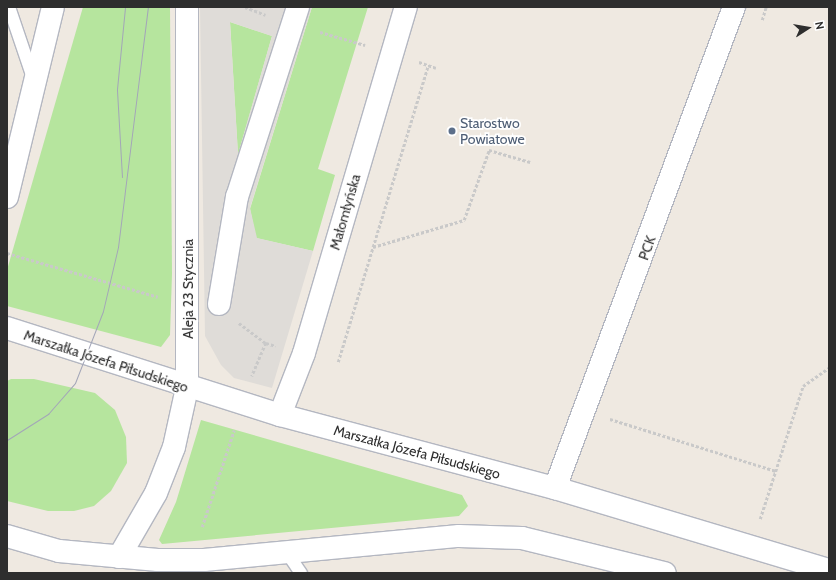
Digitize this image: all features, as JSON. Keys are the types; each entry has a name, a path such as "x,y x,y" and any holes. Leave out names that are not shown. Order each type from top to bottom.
{"street":[{"path":"7,197 53,7"},
{"name":"Aleja 23 Stycznia","path":"119,557 156,493 174,447 187,388 187,7"},
{"name":"Małomłyńska","path":"280,415 304,353 406,7"},
{"name":"PCK","path":"555,488 734,7"},
{"path":"219,304 237,197 295,16"},
{"name":"Marszałka Józefa Piłsudskiego","path":"7,328 187,388 280,415 555,488 829,570"},
{"path":"7,536 59,551 119,557 204,560 286,551 459,536 522,538 665,573"}],"lane":[{"path":"9,7 35,83"},
{"path":"286,551 301,573"}],"path":[{"path":"244,7 295,16 436,68"},
{"path":"338,362 428,66"},
{"path":"373,247 464,220 489,150 530,162"},
{"path":"7,253 162,298"},
{"path":"202,527 243,404 266,343 219,304"},
{"path":"760,521 804,386 829,368"},
{"path":"608,423 610,419 776,471"}],"green space":[{"path":"83,7 170,7 172,274 170,335 161,347 7,306 7,270"},
{"path":"312,7 368,7 318,169 335,175 313,251 256,238 250,209"},
{"path":"230,22 272,36 238,155"},
{"path":"11,379 34,379 95,393 115,410 126,437 127,463 111,491 94,506 74,511 48,511 7,501 7,381"},
{"path":"201,420 462,495 468,506 459,516 162,544 159,540 176,502"}],"shaded area":[{"path":"200,7 312,7 250,208 257,238 313,251 272,388 234,378 221,365 205,336","holes":["230,22 272,36 238,154"]}],"tram line":[{"path":"122,177 117,89 125,7"},
{"path":"7,440 48,414 75,383 103,311 118,247 148,7"}],"place":[{"name":"Starostwo Powiatowe","path":"452,131"}]}
